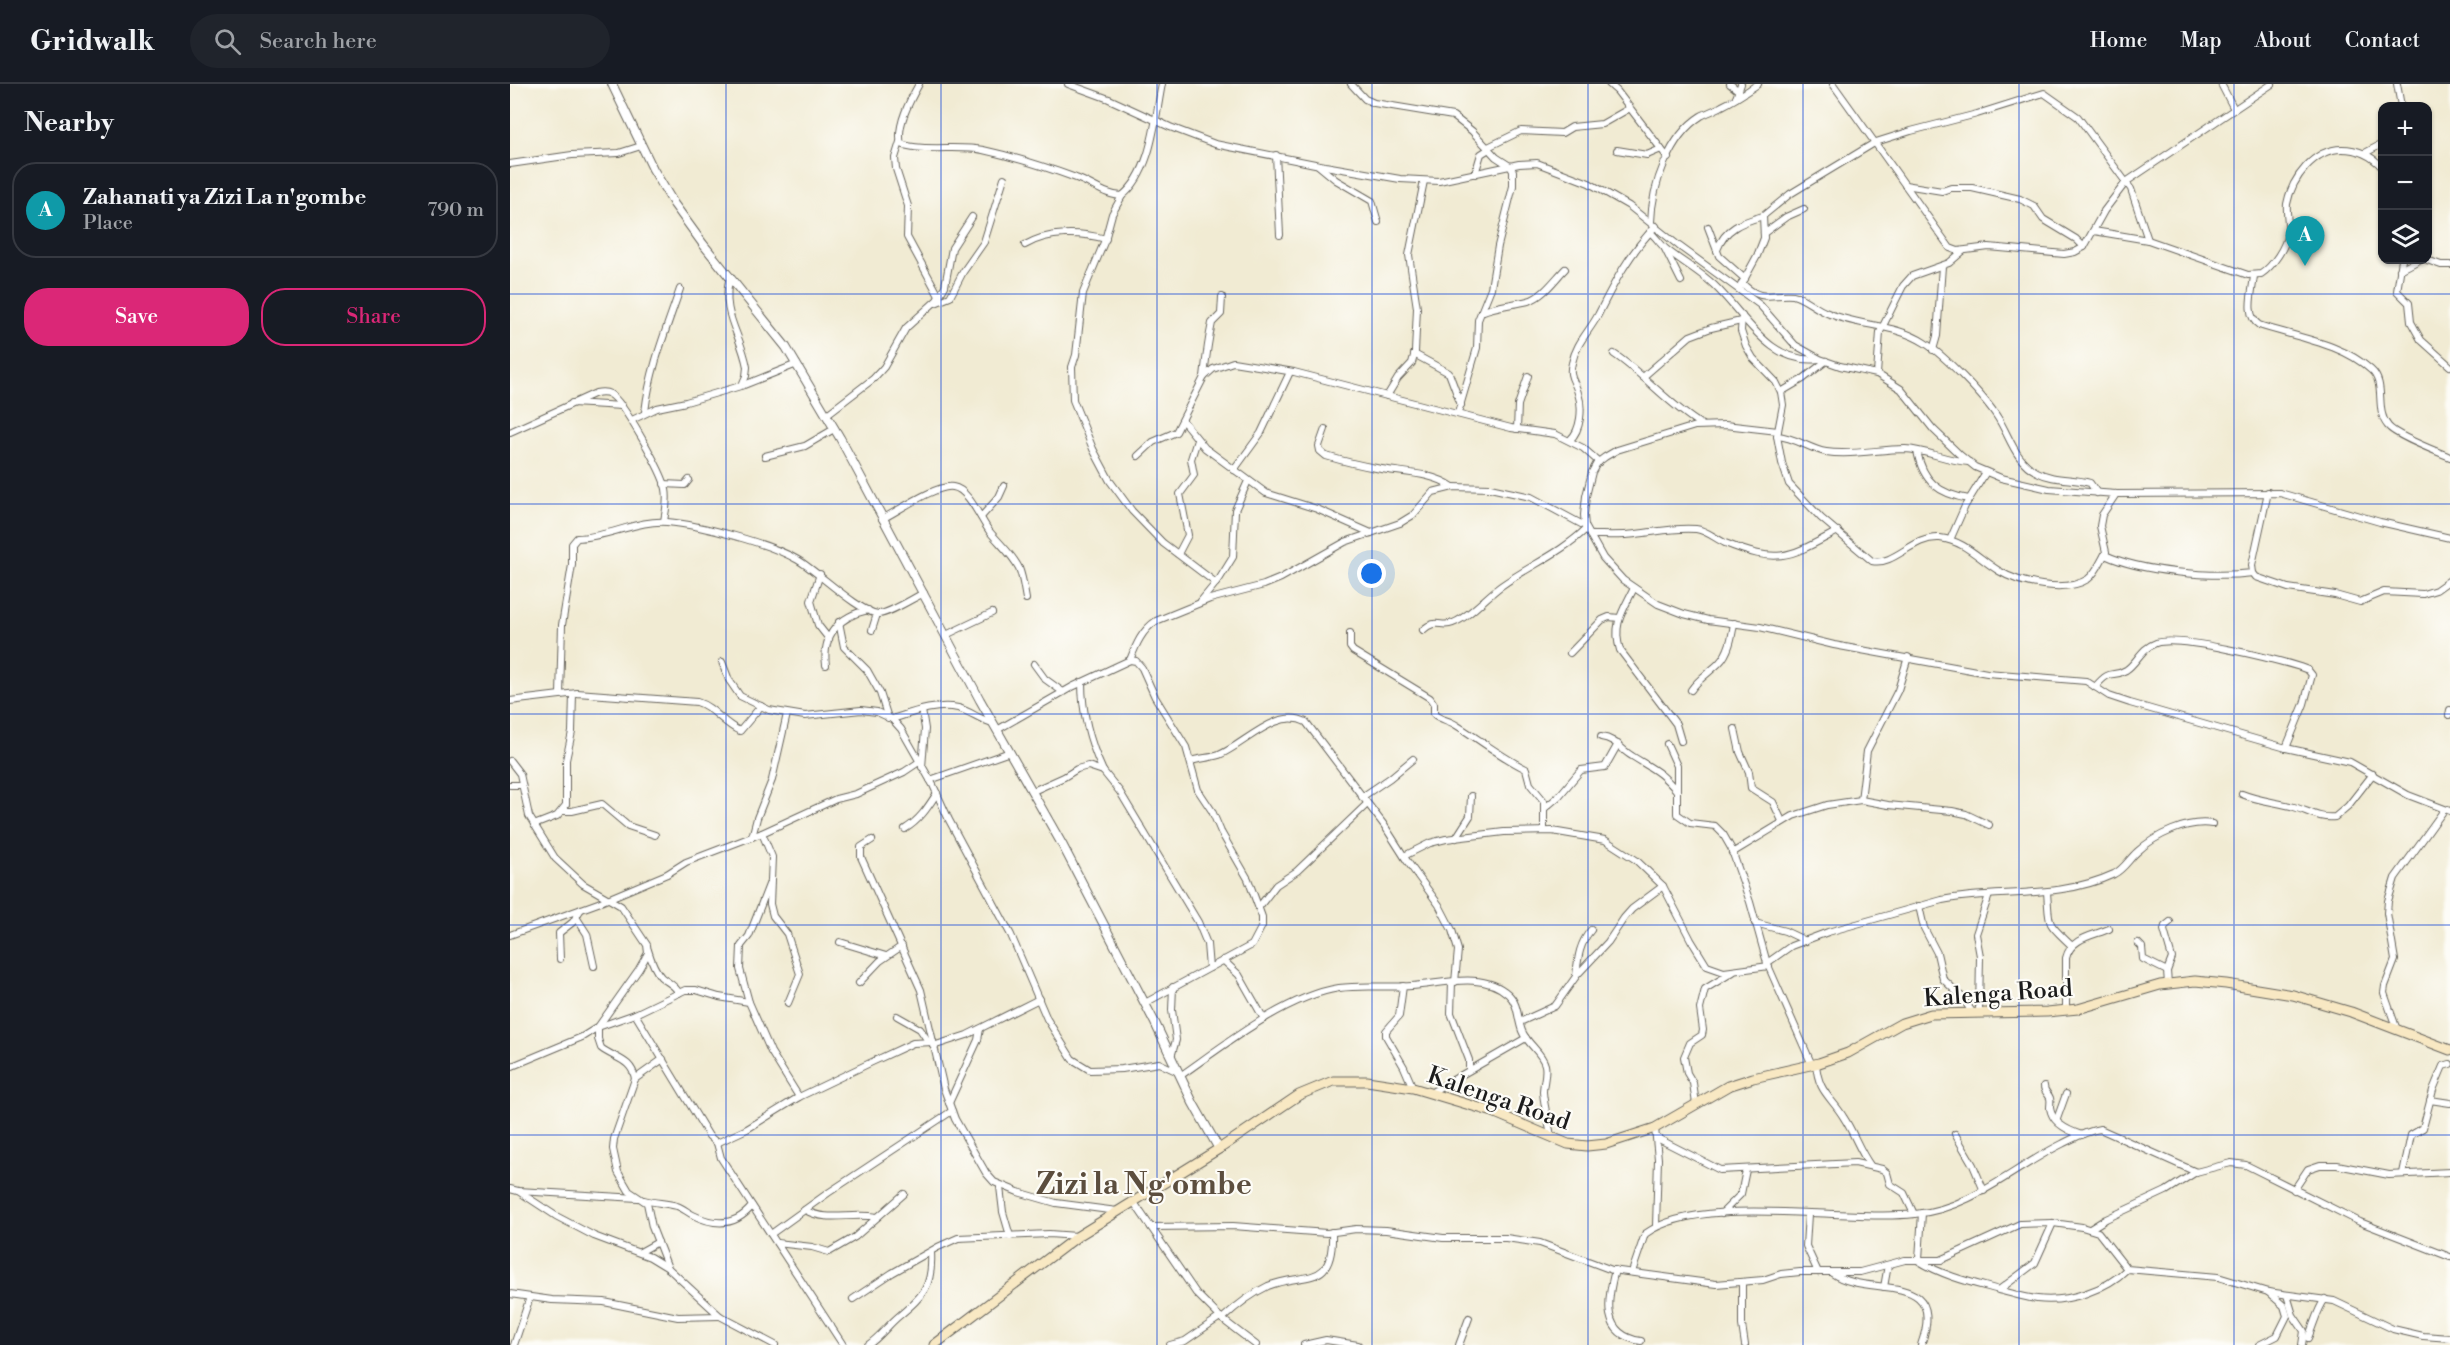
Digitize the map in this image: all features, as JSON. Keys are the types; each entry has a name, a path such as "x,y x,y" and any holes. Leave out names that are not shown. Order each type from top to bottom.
{"main road":[{"name":"Kalenga Road","path":"934,1345 1078,1236 1219,1149 1299,1095 1333,1082 1367,1081 1413,1088 1493,1112 1568,1144 1587,1146 1606,1144 1656,1133 1696,1104 1728,1086 1848,1053 1902,1023 1918,1017 1946,1012 2066,1010 2168,984 2195,981 2293,995 2351,1012 2450,1050"}],"street":[{"path":"612,84 641,146 674,204 703,244 759,311 797,364 1032,791 1145,1003 1219,1149"},
{"path":"919,84 905,116 895,158 896,169 908,206 907,237 939,296"},
{"path":"1068,84 1215,144 1276,154 1317,164 1424,181 1439,181 1529,163 1554,168 1610,194 1652,227 1758,294 1770,297 1795,296 1827,314 1865,324 1883,326 1909,335 1933,350 1993,410 2008,440 2027,466 2050,478 2090,483 2097,493"},
{"path":"1162,84 1146,159 1140,175 1122,196 1112,214 1106,239 1083,293 1076,354 1072,368 1074,400 1093,449 1122,499 1143,525 1216,583"},
{"path":"1352,84 1365,99 1374,103 1453,116 1513,171 1513,186 1491,288 1480,312 1477,348 1458,413"},
{"path":"1609,84 1617,91 1668,158"},
{"path":"1730,84 1737,95"},
{"path":"1737,95 1741,84"},
{"path":"1570,440 1577,431 1580,415 1579,393 1570,376 1574,354 1582,336 1598,316 1635,249 1652,227 1654,190 1675,142 1690,125 1702,116 1758,84"},
{"path":"1833,84 1952,250 1989,247 2064,254 2084,247 2104,211 2126,182 2272,84"},
{"path":"2221,84 2234,109"},
{"path":"2397,84 2400,102"},
{"path":"1716,250 1722,237 1729,231 1749,220 1763,216 1790,194 1876,142 2044,93 2078,117 2126,182 2134,194 2148,240"},
{"path":"1475,174 1481,154 1521,131 1562,133 1572,127 1602,123 1630,108"},
{"path":"900,142 905,146 970,148 1005,155 1079,179 1112,195 1122,196"},
{"path":"510,164 562,156 619,153 641,146"},
{"path":"2365,153 2378,146"},
{"path":"1617,150 1647,155 1661,149"},
{"path":"2094,231 2148,240 2190,256 2254,275 2267,270 2280,250 2288,231 2287,205 2290,195 2301,174 2315,157 2335,149 2352,149 2365,153 2378,164"},
{"path":"1276,154 1280,235"},
{"path":"1317,164 1336,180 1372,201 1378,222"},
{"path":"826,415 873,379 884,367 906,328 935,303 950,297 963,272 984,242 1004,178"},
{"path":"1387,396 1398,378 1412,363 1414,354 1417,308 1408,264 1424,181"},
{"path":"1905,185 1942,191 1951,188 1972,188 2020,199 2034,206 2043,219 2076,238 2084,247"},
{"path":"1764,233 1791,214 1804,209"},
{"path":"1742,284 1757,256 1764,233 1763,216"},
{"path":"935,303 947,281 952,248 972,217"},
{"path":"1708,226 1716,250 1760,305 1795,345 1823,360"},
{"path":"1652,227 1681,281"},
{"path":"1025,245 1036,239 1055,235 1106,239"},
{"path":"1665,248 1714,285 1741,318 1780,353 1796,359 1823,360 1876,374 1901,389 1933,429 1969,462 2001,478 2049,489 2116,494 2268,492 2292,496 2380,522 2450,538"},
{"path":"1876,374 1880,332 1903,286 1912,276 1942,266 1956,258 1963,250"},
{"path":"2432,262 2450,265"},
{"path":"2401,264 2397,291 2409,303 2411,322 2426,347 2450,366"},
{"path":"2400,270 2411,264"},
{"path":"1933,350 1942,266"},
{"path":"1480,312 1500,305 1532,299 1544,291 1565,269"},
{"path":"2254,275 2250,311 2254,321 2259,325 2330,347 2372,370 2379,384 2380,410 2389,428 2450,457"},
{"path":"730,276 727,302 729,314 747,367 742,385"},
{"path":"645,412 648,388 659,345 680,289"},
{"path":"1204,377 1205,353 1211,340 1211,327 1221,314 1222,297"},
{"path":"1643,377 1690,336 1741,318"},
{"path":"1741,318 1741,331 1752,358 1776,382 1781,392 1783,405 1777,434 1782,463 1789,484 1821,518 1866,556 1878,562 1888,560 1924,539 1950,540 1968,547 1997,570 2024,583 2057,586 2085,580 2094,573 2105,555 2106,546 2100,526 2102,515 2116,494"},
{"path":"1414,354 1449,373 1461,405"},
{"path":"1614,354 1681,412 1702,426"},
{"path":"1781,392 1803,379 1823,360"},
{"path":"1138,456 1153,442 1176,432 1204,377 1213,369 1233,363 1290,372 1517,429 1539,431 1570,440 1599,462"},
{"path":"632,420 645,412 742,385 797,364"},
{"path":"1234,470 1261,433 1290,372"},
{"path":"1517,429 1518,405 1528,376"},
{"path":"510,432 572,403 602,392 610,394 632,420 664,484 667,502 664,521"},
{"path":"572,403 622,406"},
{"path":"1183,421 1197,440 1266,493 1317,509 1371,533"},
{"path":"1969,462 1949,460 1906,449 1836,453 1822,451 1795,439 1741,426 1702,426 1684,429 1617,450 1599,462 1592,472 1586,496 1587,530 1603,558 1623,580 1658,604 1684,614 1987,673 2086,681 2109,696 2130,704 2286,747 2350,762 2408,795 2447,810 2390,888 2386,913 2396,960 2384,993 2397,1030"},
{"path":"765,456 805,446 834,429"},
{"path":"1325,429 1319,446 1326,456 1350,463 1434,478 1453,487"},
{"path":"1178,554 1188,535 1180,494 1194,475 1191,459 1197,440"},
{"path":"1917,451 1924,471 1939,490 1970,499"},
{"path":"1950,540 1986,472"},
{"path":"664,484 685,485 689,480"},
{"path":"1201,603 1234,554 1235,510 1248,481"},
{"path":"981,517 999,497 1004,486"},
{"path":"882,519 938,490 953,487 965,494 1019,569 1026,599"},
{"path":"722,662 729,680 740,696 761,706 787,714 805,716 861,710 877,712 890,718 922,710 958,708 995,726 1130,660 1148,626 1169,614 1281,578 1345,542 1400,523 1413,515 1433,492 1453,487 1490,488 1530,497 1587,530 1632,534 1668,528 1700,529 1743,550 1762,555 1786,556 1806,549 1838,531"},
{"path":"2253,573 2254,552 2268,492"},
{"path":"560,694 562,625 572,565 572,544 577,538 604,535 664,521 751,542 789,555 877,614 887,612 924,593"},
{"path":"1424,630 1436,622 1455,622 1504,584 1587,530"},
{"path":"2105,555 2127,564 2155,569 2231,575 2253,573 2268,583 2360,602 2386,591 2423,594 2436,590 2450,580"},
{"path":"819,574 812,601 818,625 829,639"},
{"path":"1634,588 1619,618 1616,636 1620,650 1676,724 1681,741"},
{"path":"826,665 825,651 839,622 850,615 869,610"},
{"path":"946,635 992,613"},
{"path":"872,630 877,614"},
{"path":"1570,653 1602,620 1609,617 1619,618"},
{"path":"839,622 844,647 867,670 890,718 900,729 930,780 1011,935 1062,1045 1080,1065 1090,1070 1159,1063 1179,1074"},
{"path":"1691,690 1701,677 1724,657 1732,639 1734,623"},
{"path":"1350,633 1349,643 1353,651 1430,698 1434,704 1434,714 1439,718 1453,723 1485,746 1526,769 1530,784 1540,795 1545,808 1544,831"},
{"path":"2095,687 2107,674 2125,671 2149,646 2166,641 2205,646 2300,667 2311,672 2312,675 2304,704 2286,747"},
{"path":"1861,800 1868,751 1874,734 1895,696 1908,657"},
{"path":"1130,660 1142,668 1155,697 1186,747 1198,790 1212,811 1238,861 1259,907 1262,926 1252,945 1145,1003"},
{"path":"1034,664 1045,679 1063,692"},
{"path":"1082,682 1086,718 1092,743 1103,771 1120,792 1198,922 1207,944 1209,968"},
{"path":"510,701 560,694 599,694 697,702 709,707 723,721 740,731 761,706"},
{"path":"563,811 566,805 566,760 572,732 573,694"},
{"path":"921,765 925,729 922,710"},
{"path":"2449,715 2450,710"},
{"path":"752,837 772,780 787,714"},
{"path":"1191,761 1219,755 1280,719 1299,719 1306,722 1384,825 1439,905 1452,930 1458,950 1451,1013 1465,1049 1469,1070"},
{"path":"1735,729 1741,756 1748,767 1751,788 1773,802 1782,821"},
{"path":"1601,737 1609,738 1630,755 1655,768 1677,791"},
{"path":"1545,808 1559,796 1581,770 1605,767 1618,744"},
{"path":"1667,744 1677,766 1675,806 1677,814 1690,823 1715,826 1723,834 1732,853 1768,965 1814,1064 1818,1080 1826,1096 1844,1118 1870,1166"},
{"path":"930,780 1010,752"},
{"path":"1362,797 1413,759"},
{"path":"510,761 520,774 529,816 555,858 583,884 621,906 647,945 655,969 663,978 674,984 679,993"},
{"path":"510,935 668,874 686,862 762,833 826,803 856,794 921,765"},
{"path":"1032,791 1077,769 1088,766 1103,771"},
{"path":"2242,794 2260,801 2293,807 2317,816 2335,818 2348,806 2373,774"},
{"path":"510,784 521,786"},
{"path":"905,829 923,815 937,793"},
{"path":"1456,838 1470,816 1471,796"},
{"path":"1732,853 1782,821 1819,807 1861,800 1952,811 1966,814 1989,825"},
{"path":"534,825 545,822 563,811 602,804 628,826 655,835"},
{"path":"1259,907 1276,885 1297,871 1367,804"},
{"path":"1404,856 1431,843 1504,831 1544,831 1605,840 1636,860 1663,886 1700,957 1713,970 1733,972 1768,965 1791,946 1919,906 1961,896 2047,892 2115,874 2136,853 2163,833 2202,823 2212,824"},
{"path":"762,833 772,856 770,904 773,916 787,934 800,974 788,1003"},
{"path":"872,840 861,848 861,857 921,990 931,1043 952,1111 986,1173 1000,1186 1056,1203 1117,1211"},
{"path":"771,880 749,936 741,946 740,969 749,1002 771,1052 798,1097"},
{"path":"1520,1022 1555,1006 1632,909 1663,886"},
{"path":"2047,892 2047,919 2050,925 2072,946"},
{"path":"1975,1012 1980,957 1976,934 1989,895"},
{"path":"1919,906 1924,928 1937,953 1943,979 1975,1012"},
{"path":"560,959 560,933 581,909"},
{"path":"576,917 587,934 594,966"},
{"path":"1755,922 1785,931 1806,941"},
{"path":"2168,984 2167,971 2172,958 2164,926 2170,922"},
{"path":"2066,1010 2066,958 2072,946 2109,929"},
{"path":"1576,977 1581,943 1591,930"},
{"path":"840,942 886,956"},
{"path":"2138,943 2142,947 2143,959 2167,971"},
{"path":"859,982 886,956 902,946"},
{"path":"648,950 639,969 598,1027 598,1038 601,1048 624,1059 634,1070 635,1079 616,1133 613,1149 624,1184 647,1203 650,1222 668,1268"},
{"path":"1224,960 1239,975 1264,1019"},
{"path":"1696,1104 1693,1083 1684,1065 1686,1050 1702,1035 1700,1009 1705,989 1733,972"},
{"path":"1179,1074 1264,1019 1299,1001 1337,988 1453,982 1492,983 1503,989 1515,1003 1526,1038 1542,1058 1545,1066 1543,1094 1551,1137"},
{"path":"1402,986 1399,1016 1386,1031 1386,1036 1413,1088"},
{"path":"1171,1057 1176,1040 1172,1010 1173,987"},
{"path":"510,1066 690,989 749,1002"},
{"path":"717,1143 747,1129 798,1097 899,1049 913,1043 955,1040 1039,999"},
{"path":"635,1014 709,1136 717,1143 721,1158 843,1345"},
{"path":"897,1016 920,1029 931,1043"},
{"path":"949,1103 978,1040 980,1029"},
{"path":"1430,1093 1526,1038"},
{"path":"635,1079 663,1059"},
{"path":"2403,1173 2410,1137 2423,1128 2441,1068 2450,1064"},
{"path":"2044,1086 2050,1098 2051,1112 2064,1128 2082,1135"},
{"path":"2057,1119 2066,1094"},
{"path":"2430,1100 2450,1103"},
{"path":"771,1234 952,1111"},
{"path":"1632,1272 1645,1234 1656,1226 1692,1215 1722,1213 1922,1213 1950,1206 1983,1191 2020,1166 2094,1130 2105,1131 2196,1172"},
{"path":"1656,1133 1720,1170 1843,1163 1870,1166 1885,1171 1890,1184 1904,1193 1914,1214"},
{"path":"1656,1133 1658,1159 1656,1226"},
{"path":"1955,1134 1973,1165 1983,1191"},
{"path":"2090,1229 2173,1187 2196,1172 2237,1162 2360,1222 2450,1257"},
{"path":"2294,1190 2308,1169 2320,1165 2337,1165 2380,1174 2450,1172"},
{"path":"1722,1213 1741,1194 1746,1170"},
{"path":"1000,1186 1003,1212 1010,1236"},
{"path":"510,1189 641,1199 662,1205 675,1205 718,1223 739,1218 752,1206"},
{"path":"518,1191 567,1223 604,1240 640,1251 668,1268 720,1316 775,1345"},
{"path":"777,1243 813,1247 829,1252 855,1237 904,1194"},
{"path":"1133,1201 1196,1293 1221,1318 1254,1344"},
{"path":"805,1210 825,1218 859,1215 877,1217"},
{"path":"1918,1259 1922,1213"},
{"path":"1808,1214 1806,1246 1818,1272"},
{"path":"1150,1227 1233,1226 1291,1232 1366,1229 1443,1238 1506,1238 1540,1243 1616,1270 1716,1284 1762,1280 1781,1274 1860,1272 1918,1259 1941,1260 2020,1224 2053,1223 2090,1229 2101,1234 2127,1269"},
{"path":"1999,1290 2035,1263 2053,1223"},
{"path":"1170,1345 1185,1341 1266,1287 1309,1278 1319,1273 1329,1262 1332,1253 1332,1232"},
{"path":"853,1299 892,1273 958,1238 1049,1234 1078,1236"},
{"path":"640,1251 658,1242"},
{"path":"868,1345 910,1308 928,1286 931,1252"},
{"path":"1918,1259 1968,1283 2040,1299 2084,1294 2111,1283 2127,1269 2218,1277 2268,1292 2340,1302 2393,1329 2416,1335 2450,1338"},
{"path":"1884,1287 1888,1265"},
{"path":"1616,1270 1609,1302 1610,1314 1618,1333 1626,1339 1641,1341"},
{"path":"1832,1273 1842,1279 1916,1294 1922,1301 1927,1320 1921,1345"},
{"path":"1742,1282 1742,1325 1745,1345"},
{"path":"2259,1345 2277,1336 2287,1316 2285,1308 2268,1292"},
{"path":"510,1294 604,1302 678,1317 720,1316"},
{"path":"2287,1295 2290,1309 2308,1339"},
{"path":"514,1345 530,1297"},
{"path":"2302,1345 2308,1339 2316,1321 2318,1309 2325,1299"},
{"path":"1459,1345 1469,1318"},
{"path":"1304,1345 1326,1340 1358,1345"}],"place":[{"name":"Zahanati ya Zizi La n'gombe","path":"2305,266"}],"district":[{"name":"Zizi la Ng'ombe","path":"1144,1184"}]}
